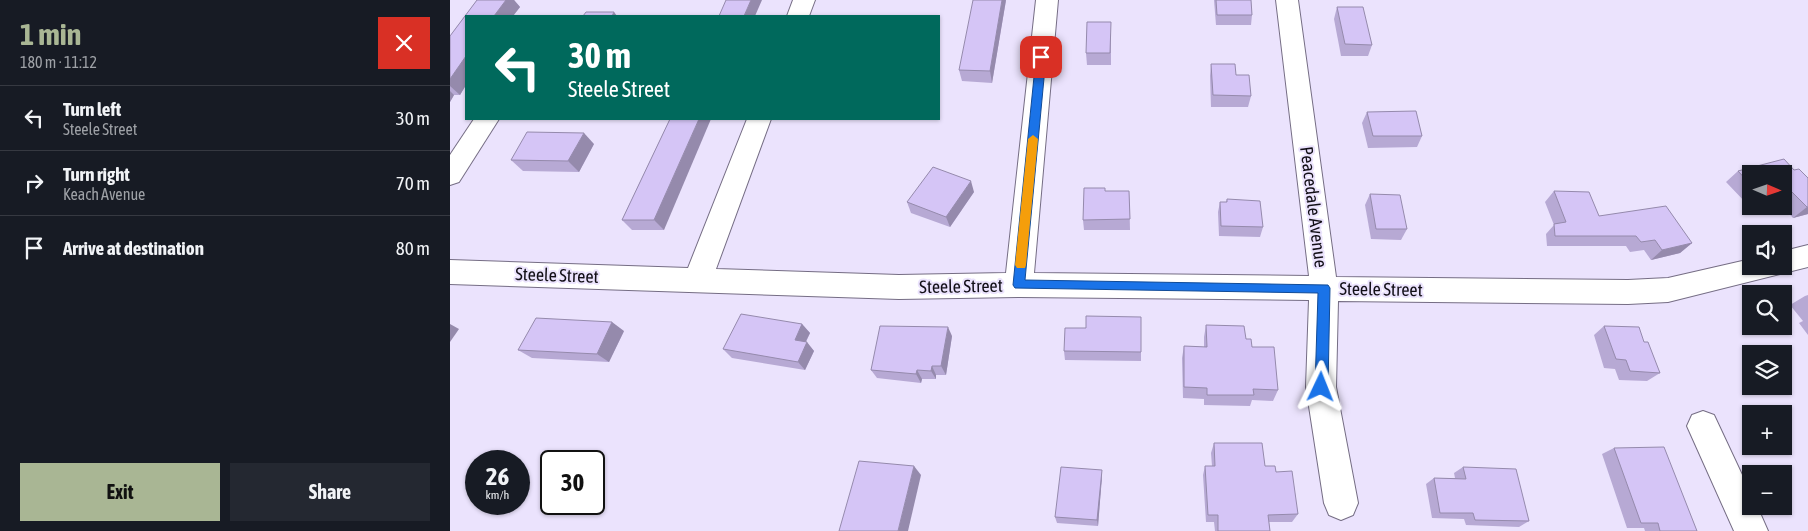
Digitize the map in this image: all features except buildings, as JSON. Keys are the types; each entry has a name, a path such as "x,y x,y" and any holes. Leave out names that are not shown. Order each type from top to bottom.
{"street":[{"path":"798,15 804,0"},
{"path":"1019,285 1047,0"},
{"name":"Peacedale Avenue","path":"1288,0 1324,288 1321,387 1340,502"},
{"path":"450,175 486,120"},
{"path":"698,279 759,120"},
{"path":"1792,261 1808,256"},
{"name":"Steele Street","path":"450,272 899,287 1019,285 1633,292 1668,290 1742,273"},
{"path":"1703,426 1751,531"}],"slow traffic":[{"path":"1021,265 1033,139"}],"route":[{"path":"1041,57 1019,285 1250,289 1324,288 1321,387"}]}
